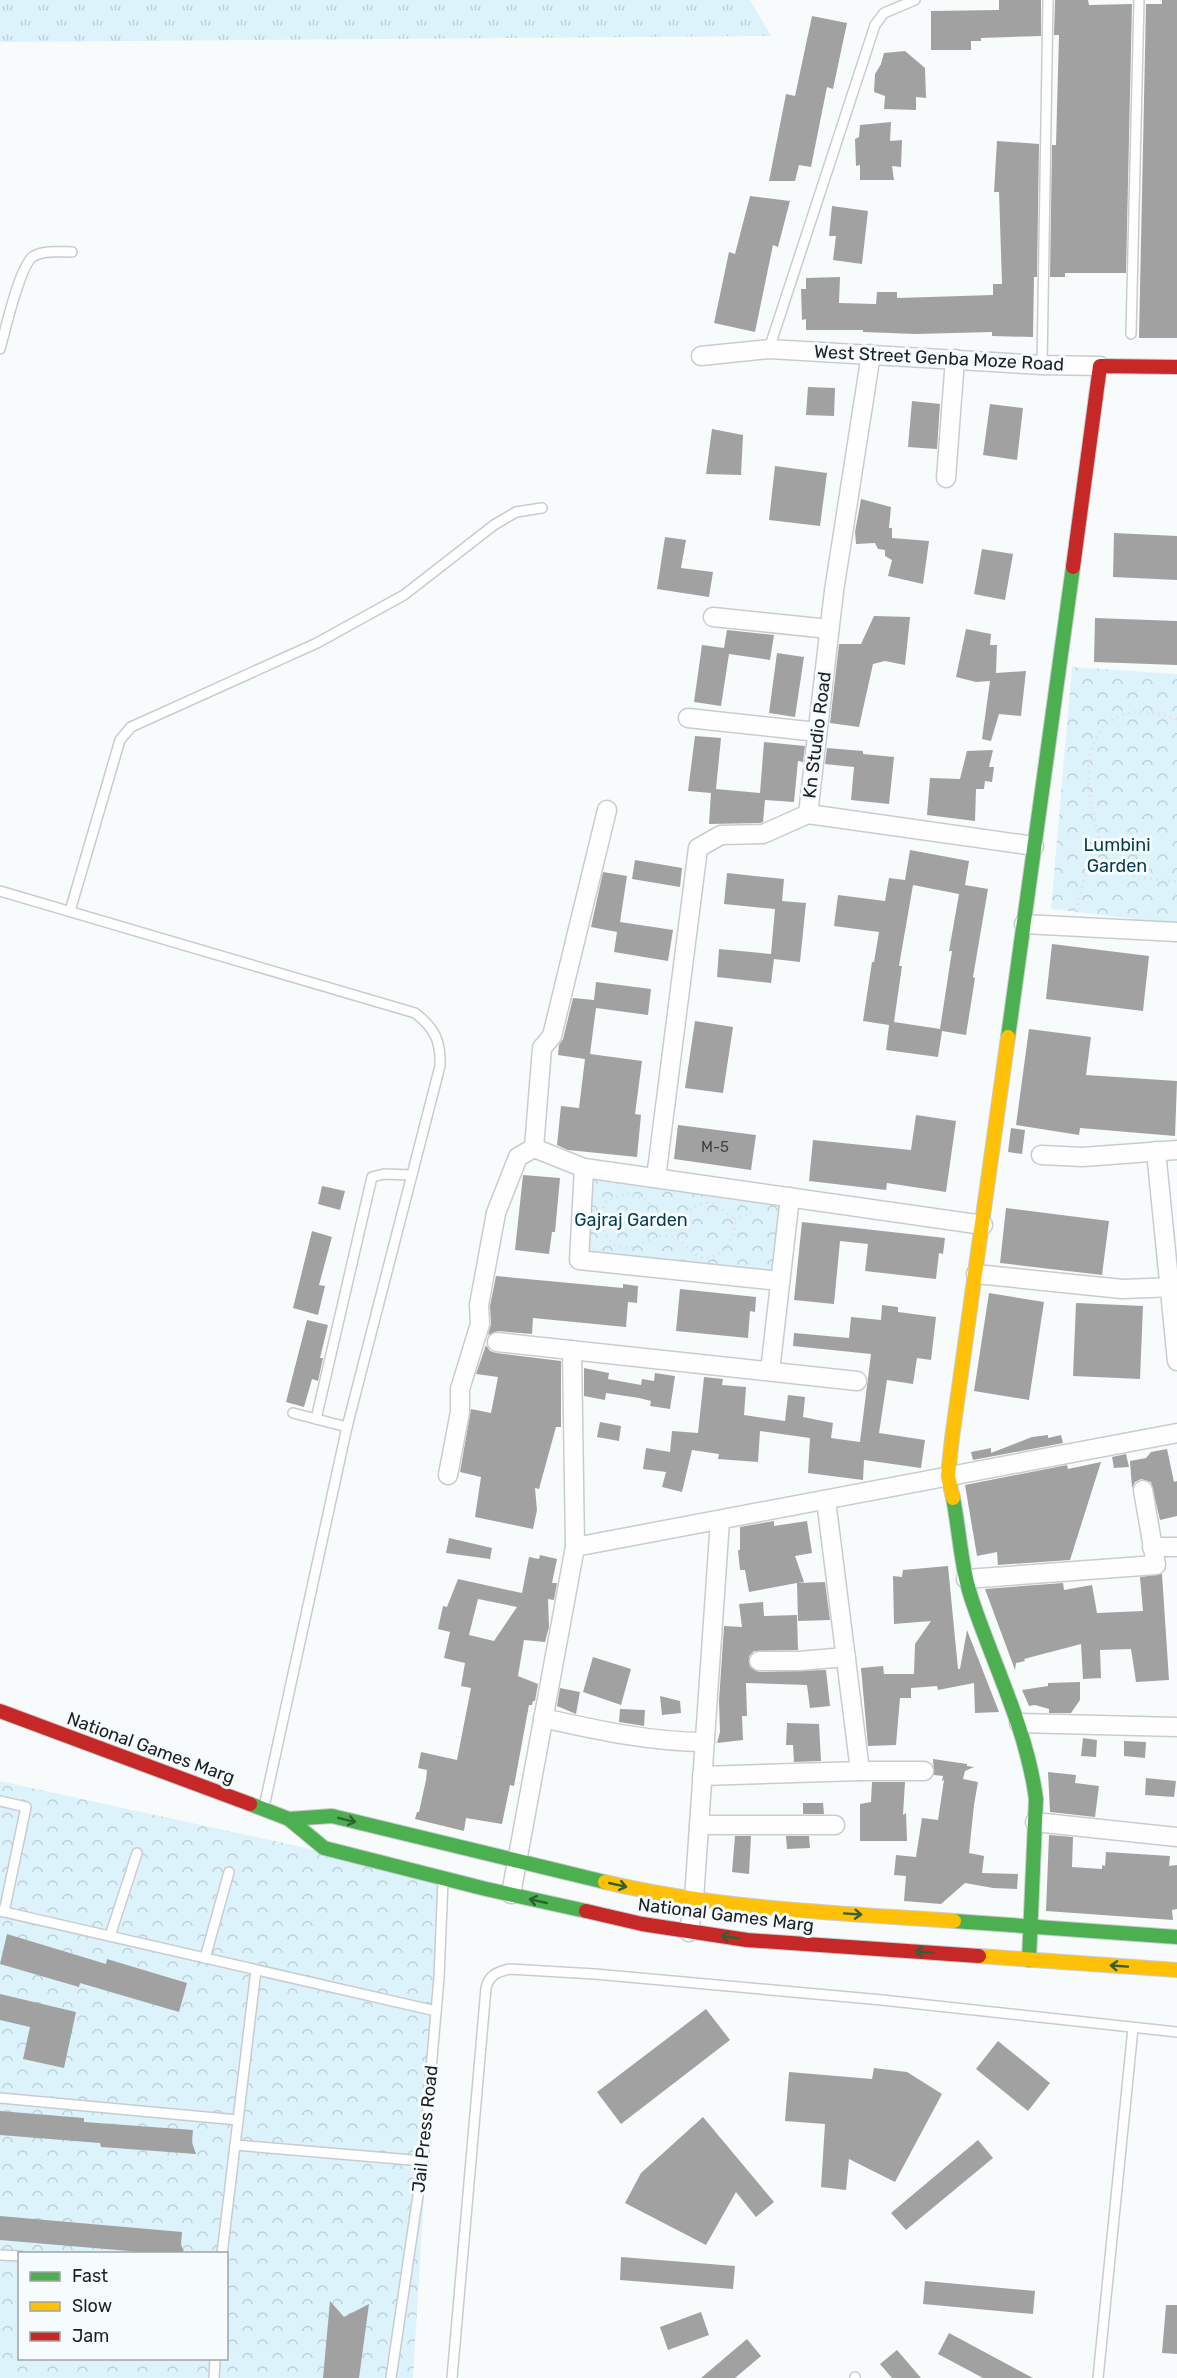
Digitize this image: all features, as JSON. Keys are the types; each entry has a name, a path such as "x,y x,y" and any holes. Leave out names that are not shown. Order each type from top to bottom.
{"main road":[{"name":"West Street Genba Moze Road","path":"1100,366 1177,367"},
{"path":"1029,1960 1036,1798 1033,1775 1019,1723 973,1604 966,1579 948,1476 1100,366"},
{"name":"National Games Marg","path":"0,1711 289,1819 324,1848 642,1924 747,1940 1177,1970"},
{"name":"National Games Marg","path":"289,1819 332,1816 648,1892 751,1907 1177,1937"}],"street":[{"name":"West Street Genba Moze Road","path":"701,356 768,349 1042,365 1100,366"},
{"name":"Kn Studio Road","path":"656,1178 698,848 721,835 763,834 808,814 834,591 871,354"},
{"path":"946,478 955,359"},
{"path":"713,616 830,629"},
{"path":"688,718 817,732"},
{"path":"534,1148 542,1048 552,1036 607,810"},
{"path":"808,814 1034,846"},
{"path":"1024,924 1177,932"},
{"path":"534,1148 584,1168 983,1224"},
{"path":"448,1475 460,1412 460,1389 480,1324 479,1305 495,1213 518,1157 534,1148"},
{"path":"1041,1155 1083,1157 1177,1150"},
{"path":"1156,1151 1173,1287 1177,1361"},
{"path":"584,1168 579,1260 780,1281"},
{"path":"770,1371 790,1197"},
{"path":"976,1274 1122,1289 1173,1287"},
{"path":"497,1342 857,1381"},
{"path":"511,1894 575,1547 572,1350"},
{"path":"575,1547 1177,1433"},
{"path":"966,1579 1156,1565 1143,1490"},
{"path":"826,1500 860,1771"},
{"path":"689,1932 694,1899 720,1520"},
{"path":"1152,1547 1177,1547"},
{"path":"759,1661 846,1657"},
{"path":"543,1718 610,1734 681,1742 705,1742"},
{"path":"1019,1723 1177,1727"},
{"path":"702,1776 924,1771"},
{"path":"1035,1822 1177,1837"},
{"path":"699,1826 835,1826"}],"lane":[{"path":"768,349 876,25 884,13 915,0"},
{"path":"1042,365 1048,0"},
{"path":"1131,334 1138,0"},
{"path":"0,349 14,297 25,267 32,256 42,253 72,252"},
{"path":"70,911 120,740 131,727 317,643 404,595 516,512 542,508"},
{"path":"0,891 415,1013 436,1033 441,1049 440,1066 346,1427 263,1809"},
{"path":"316,1419 372,1177 384,1174 411,1175"},
{"path":"293,1413 346,1427"},
{"path":"0,1801 26,1807 2,1911 436,2011"},
{"path":"110,1936 137,1853"},
{"path":"205,1958 229,1872"},
{"name":"Jail Press Road","path":"391,2378 423,2161 436,2011 443,1878"},
{"path":"452,2378 486,1988 493,1975 509,1969 595,1974 870,1999 1177,2032"},
{"path":"222,2252 256,1970"},
{"path":"1098,2378 1133,2028"},
{"path":"0,2098 238,2120"},
{"path":"235,2145 423,2161"},
{"path":"0,2255 18,2256"},
{"path":"213,2378 215,2360"}],"path":[{"path":"1177,719 1159,712 1132,712 1118,715 1098,735 1089,752 1087,774 1090,805 1107,855 1120,870 1135,876 1177,882"},
{"path":"1072,927 1085,876 1107,855"},
{"path":"627,1194 643,1198 665,1217 678,1217 703,1202 718,1206 734,1219 735,1226 727,1247 720,1253 706,1258 692,1254 680,1240 667,1236 659,1236 636,1247 621,1247 604,1231 601,1217 606,1202 627,1194"}],"green space":[{"path":"0,0 750,0 771,36 0,42"},
{"name":"Lumbini Garden","path":"1072,667 1177,674 1177,924 1051,909"},
{"name":"Gajraj Garden","path":"584,1168 790,1197 780,1281 579,1260"},
{"path":"0,1781 443,1878 413,2378 0,2378"}],"building":[{"path":"999,0 1041,0 1041,36 981,38 981,41 971,41 971,50 931,50 931,11 999,10"},
{"path":"1055,0 1088,0 1089,5 1132,4 1126,273 1065,273 1065,277 1050,277 1052,145 1056,145 1059,35 1054,35"},
{"path":"1162,0 1177,0 1177,338 1139,338 1146,4 1162,4"},
{"path":"812,16 847,23 833,89 827,87 811,167 799,165 795,181 769,181 786,94 795,96"},
{"path":"905,51 925,68 926,98 916,97 916,110 884,109 885,96 874,92 875,74 884,53"},
{"path":"891,122 890,141 902,140 901,167 892,166 894,180 860,180 860,165 856,166 855,139 859,137 860,125"},
{"path":"997,141 1039,144 1037,277 1034,277 1033,337 992,336 992,332 916,334 863,332 863,330 806,330 806,319 802,320 801,289 806,289 806,278 840,277 839,303 876,304 877,292 897,292 897,298 993,295 993,284 1002,284 999,192 994,192"},
{"path":"750,196 790,201 778,247 773,245 755,332 714,323 729,252 735,254"},
{"path":"832,206 868,211 862,264 833,260 836,236 829,236"},
{"path":"808,387 835,388 834,416 806,415"},
{"path":"912,401 940,404 937,449 908,447"},
{"path":"990,404 1023,408 1017,460 983,455"},
{"path":"712,429 743,435 741,475 706,474"},
{"path":"775,466 827,473 820,526 769,520"},
{"path":"861,499 891,507 889,528 892,528 892,538 929,541 923,584 888,576 892,560 885,556 885,550 878,549 875,543 856,544 855,532"},
{"path":"1114,533 1177,536 1177,580 1113,577"},
{"path":"665,537 686,540 681,568 713,572 709,597 657,589"},
{"path":"982,549 1013,554 1005,600 974,594"},
{"path":"874,616 910,617 905,665 885,661 873,664 859,727 830,723 839,644 861,644"},
{"path":"1095,618 1177,621 1177,665 1094,662"},
{"path":"966,629 991,634 990,645 997,645 996,673 1026,671 1021,716 999,714 991,741 982,739 990,681 976,682 956,677"},
{"path":"727,630 774,635 770,660 729,654 721,706 694,702 702,645 724,648"},
{"path":"777,653 804,657 795,717 769,713"},
{"path":"695,736 721,738 716,789 760,793 764,742 805,746 803,762 798,761 794,802 765,800 763,822 760,823 709,824 711,793 688,791"},
{"path":"827,748 863,751 863,754 894,757 889,804 851,800 854,767 825,764"},
{"path":"993,750 989,767 994,767 992,782 985,781 984,789 976,789 975,821 927,815 930,778 960,779 967,751"},
{"path":"910,850 969,861 965,885 988,889 966,1035 942,1031 938,1057 886,1050 889,1025 863,1021 879,932 834,926 838,895 885,901 889,878 905,880","holes":["913,885 959,894 949,951 952,951 940,1029 894,1022 902,966 899,966"]},
{"path":"635,860 682,868 680,887 632,879"},
{"path":"603,872 627,876 620,922 673,930 668,961 614,952 617,932 591,927"},
{"path":"727,873 784,879 782,901 806,903 800,962 774,959 771,983 717,977 719,949 771,954 775,909 724,904"},
{"path":"1052,944 1149,956 1143,1011 1046,999"},
{"path":"596,982 651,989 648,1015 596,1008 590,1054 642,1061 635,1114 641,1115 637,1157 568,1150 557,1145 561,1106 579,1108 585,1059 558,1055 559,1045 563,1039 573,998 594,1000"},
{"path":"695,1021 733,1027 723,1093 685,1088"},
{"path":"1029,1029 1091,1037 1086,1075 1177,1081 1175,1136 1080,1128 1079,1135 1016,1125"},
{"path":"916,1115 956,1121 946,1192 887,1183 886,1190 809,1181 813,1140 911,1150"},
{"path":"678,1125 756,1135 751,1170 674,1159"},
{"path":"1011,1128 1025,1130 1022,1154 1008,1152"},
{"path":"523,1175 560,1178 555,1232 552,1232 549,1254 515,1250"},
{"path":"322,1186 345,1191 340,1210 318,1204"},
{"path":"1006,1208 1109,1221 1102,1275 1000,1263"},
{"path":"802,1222 945,1238 943,1254 939,1253 936,1279 865,1271 868,1244 840,1241 834,1304 794,1300"},
{"path":"312,1231 332,1237 319,1285 325,1286 318,1315 293,1308"},
{"path":"496,1276 623,1288 623,1284 638,1286 637,1303 628,1302 626,1327 533,1318 532,1334 498,1331 488,1335 491,1324 490,1306"},
{"path":"680,1289 756,1297 755,1312 750,1311 748,1338 676,1331"},
{"path":"989,1293 1044,1302 1029,1400 974,1391"},
{"path":"1076,1303 1143,1306 1140,1379 1073,1376"},
{"path":"882,1305 898,1307 898,1312 936,1317 931,1360 917,1358 913,1384 887,1380 879,1433 925,1440 921,1468 864,1460 863,1480 808,1473 810,1438 760,1431 758,1462 718,1459 719,1454 692,1450 682,1492 662,1487 666,1472 643,1469 646,1448 670,1452 672,1431 698,1433 704,1377 723,1379 722,1385 746,1387 744,1415 785,1421 788,1395 805,1397 803,1417 833,1423 831,1438 860,1442 871,1354 793,1346 794,1333 849,1338 851,1317 881,1320"},
{"path":"307,1320 328,1325 320,1358 323,1358 318,1381 312,1379 304,1407 286,1402"},
{"path":"486,1345 490,1351 496,1353 561,1361 561,1427 556,1427 539,1489 535,1488 537,1510 533,1529 475,1517 481,1477 460,1472 471,1409 491,1413 498,1377 476,1374"},
{"path":"584,1368 609,1373 608,1379 641,1385 642,1379 654,1381 655,1373 675,1376 670,1409 650,1406 651,1401 639,1398 606,1393 605,1400 584,1396"},
{"path":"600,1422 621,1426 619,1441 597,1437"},
{"path":"1048,1435 1048,1438 1061,1435 1063,1443 973,1460 971,1452 991,1448 991,1453 1032,1437"},
{"path":"1167,1449 1174,1482 1177,1481 1177,1516 1160,1520 1151,1482 1141,1479 1135,1482 1132,1488 1130,1461 1146,1458 1151,1452"},
{"path":"1126,1454 1129,1467 1114,1468 1112,1457"},
{"path":"1101,1462 1070,1560 998,1565 997,1552 977,1556 965,1485 1067,1465 1068,1469"},
{"path":"774,1521 774,1526 807,1521 812,1553 795,1556 804,1582 798,1583 825,1582 830,1620 798,1621 797,1583 749,1592 745,1570 740,1570 738,1550 740,1550 740,1527"},
{"path":"449,1538 492,1548 490,1559 446,1553"},
{"path":"540,1555 557,1559 552,1583 557,1583 554,1600 548,1599 549,1627 545,1642 524,1640 518,1676 538,1684 535,1701 529,1705 514,1786 510,1785 502,1824 466,1818 464,1831 415,1819 419,1812 427,1770 418,1768 421,1752 457,1760 471,1688 461,1686 465,1663 444,1658 450,1632 438,1629 443,1606 447,1607 458,1579 522,1593 529,1557 539,1559","holes":["478,1599 517,1607 494,1641 469,1635"]},
{"path":"948,1566 958,1669 960,1669 967,1630 999,1712 975,1713 974,1683 938,1690 937,1686 911,1688 911,1698 900,1698 896,1745 868,1746 861,1668 883,1666 884,1674 914,1674 915,1644 931,1621 894,1624 893,1576 902,1577 903,1570"},
{"path":"1162,1574 1169,1680 1136,1682 1131,1649 1100,1650 1101,1678 1083,1679 1081,1644 1024,1659 1025,1661 1016,1663 1015,1670 985,1589 1063,1583 1064,1590 1092,1585 1097,1613 1143,1611 1140,1577"},
{"path":"763,1602 764,1616 797,1615 798,1650 754,1651 749,1656 750,1667 759,1672 826,1670 830,1706 810,1708 807,1685 746,1683 747,1716 742,1716 743,1740 717,1743 720,1732 719,1701 724,1626 742,1627 739,1604"},
{"path":"593,1657 631,1669 621,1705 583,1692"},
{"path":"1080,1682 1080,1700 1071,1713 1049,1713 1049,1709 1035,1705 1029,1706 1022,1690 1048,1686 1048,1683"},
{"path":"560,1688 580,1692 576,1714 557,1706"},
{"path":"660,1696 680,1701 681,1713 662,1715"},
{"path":"620,1709 645,1710 644,1726 619,1722"},
{"path":"787,1723 819,1724 821,1761 794,1762 793,1745 786,1745"},
{"path":"1083,1738 1097,1740 1096,1757 1081,1756"},
{"path":"1124,1741 1146,1742 1145,1758 1124,1756"},
{"path":"933,1759 974,1767 965,1771 963,1779 978,1782 969,1853 984,1856 982,1873 1018,1874 1017,1889 965,1883 941,1904 904,1901 906,1876 894,1875 896,1855 916,1857 922,1818 938,1820 944,1780 942,1781 943,1776 934,1775"},
{"path":"1048,1772 1076,1775 1075,1783 1099,1786 1095,1817 1050,1812"},
{"path":"1146,1778 1176,1781 1174,1797 1145,1795"},
{"path":"872,1782 905,1782 903,1815 906,1813 907,1841 860,1841 860,1804 871,1802"},
{"path":"803,1803 823,1803 824,1814 803,1814"},
{"path":"1049,1835 1073,1837 1072,1867 1102,1869 1102,1865 1105,1866 1106,1852 1170,1856 1169,1866 1177,1865 1177,1909 1172,1910 1173,1920 1046,1911"},
{"path":"735,1836 751,1836 749,1874 732,1872"},
{"path":"786,1836 809,1836 810,1848 787,1849"},
{"path":"7,1934 106,1964 107,1959 187,1983 179,2012 80,1983 79,1987 0,1964"},
{"path":"0,1994 76,2012 64,2068 23,2059 30,2027 0,2020"},
{"path":"706,2009 730,2040 621,2124 597,2092"},
{"path":"998,2041 1050,2083 1028,2111 976,2069"},
{"path":"874,2068 907,2072 942,2094 895,2182 849,2159 846,2190 821,2187 825,2124 785,2121 789,2072 872,2079"},
{"path":"0,2111 84,2118 84,2122 193,2130 192,2142 196,2154 101,2147 100,2143 0,2135"},
{"path":"703,2117 774,2202 756,2217 736,2192 706,2245 625,2203 641,2173"},
{"path":"978,2140 993,2158 906,2230 891,2213"},
{"path":"0,2216 182,2232 181,2244 184,2252 140,2252 0,2240"},
{"path":"621,2257 735,2266 733,2289 620,2280"},
{"path":"925,2281 1035,2291 1033,2314 923,2304"},
{"path":"330,2301 344,2317 369,2304 359,2378 323,2378"},
{"path":"1166,2305 1177,2305 1177,2354 1162,2353"},
{"path":"701,2312 709,2335 668,2350 660,2327"},
{"path":"949,2333 1033,2378 983,2378 938,2354"},
{"path":"747,2339 761,2356 735,2378 701,2378"},
{"path":"897,2350 921,2378 892,2378 880,2364"}],"traffic: fast":[{"path":"1008,1037 1073,567"},
{"path":"953,1498 963,1566 970,1593 1010,1701 1032,1774 1036,1799 1029,1960"},
{"path":"250,1804 289,1819 324,1848 486,1889 586,1911"},
{"path":"289,1819 332,1816 605,1882"},
{"path":"954,1921 1177,1937"}],"traffic: slow":[{"path":"953,1498 948,1476 952,1438 1008,1037"},
{"path":"605,1882 735,1904 954,1921"},
{"path":"979,1956 1177,1970"}],"traffic: jam":[{"path":"1073,567 1100,366 1177,367"},
{"path":"0,1711 250,1804"},
{"path":"586,1911 642,1924 747,1940 979,1956"}]}
